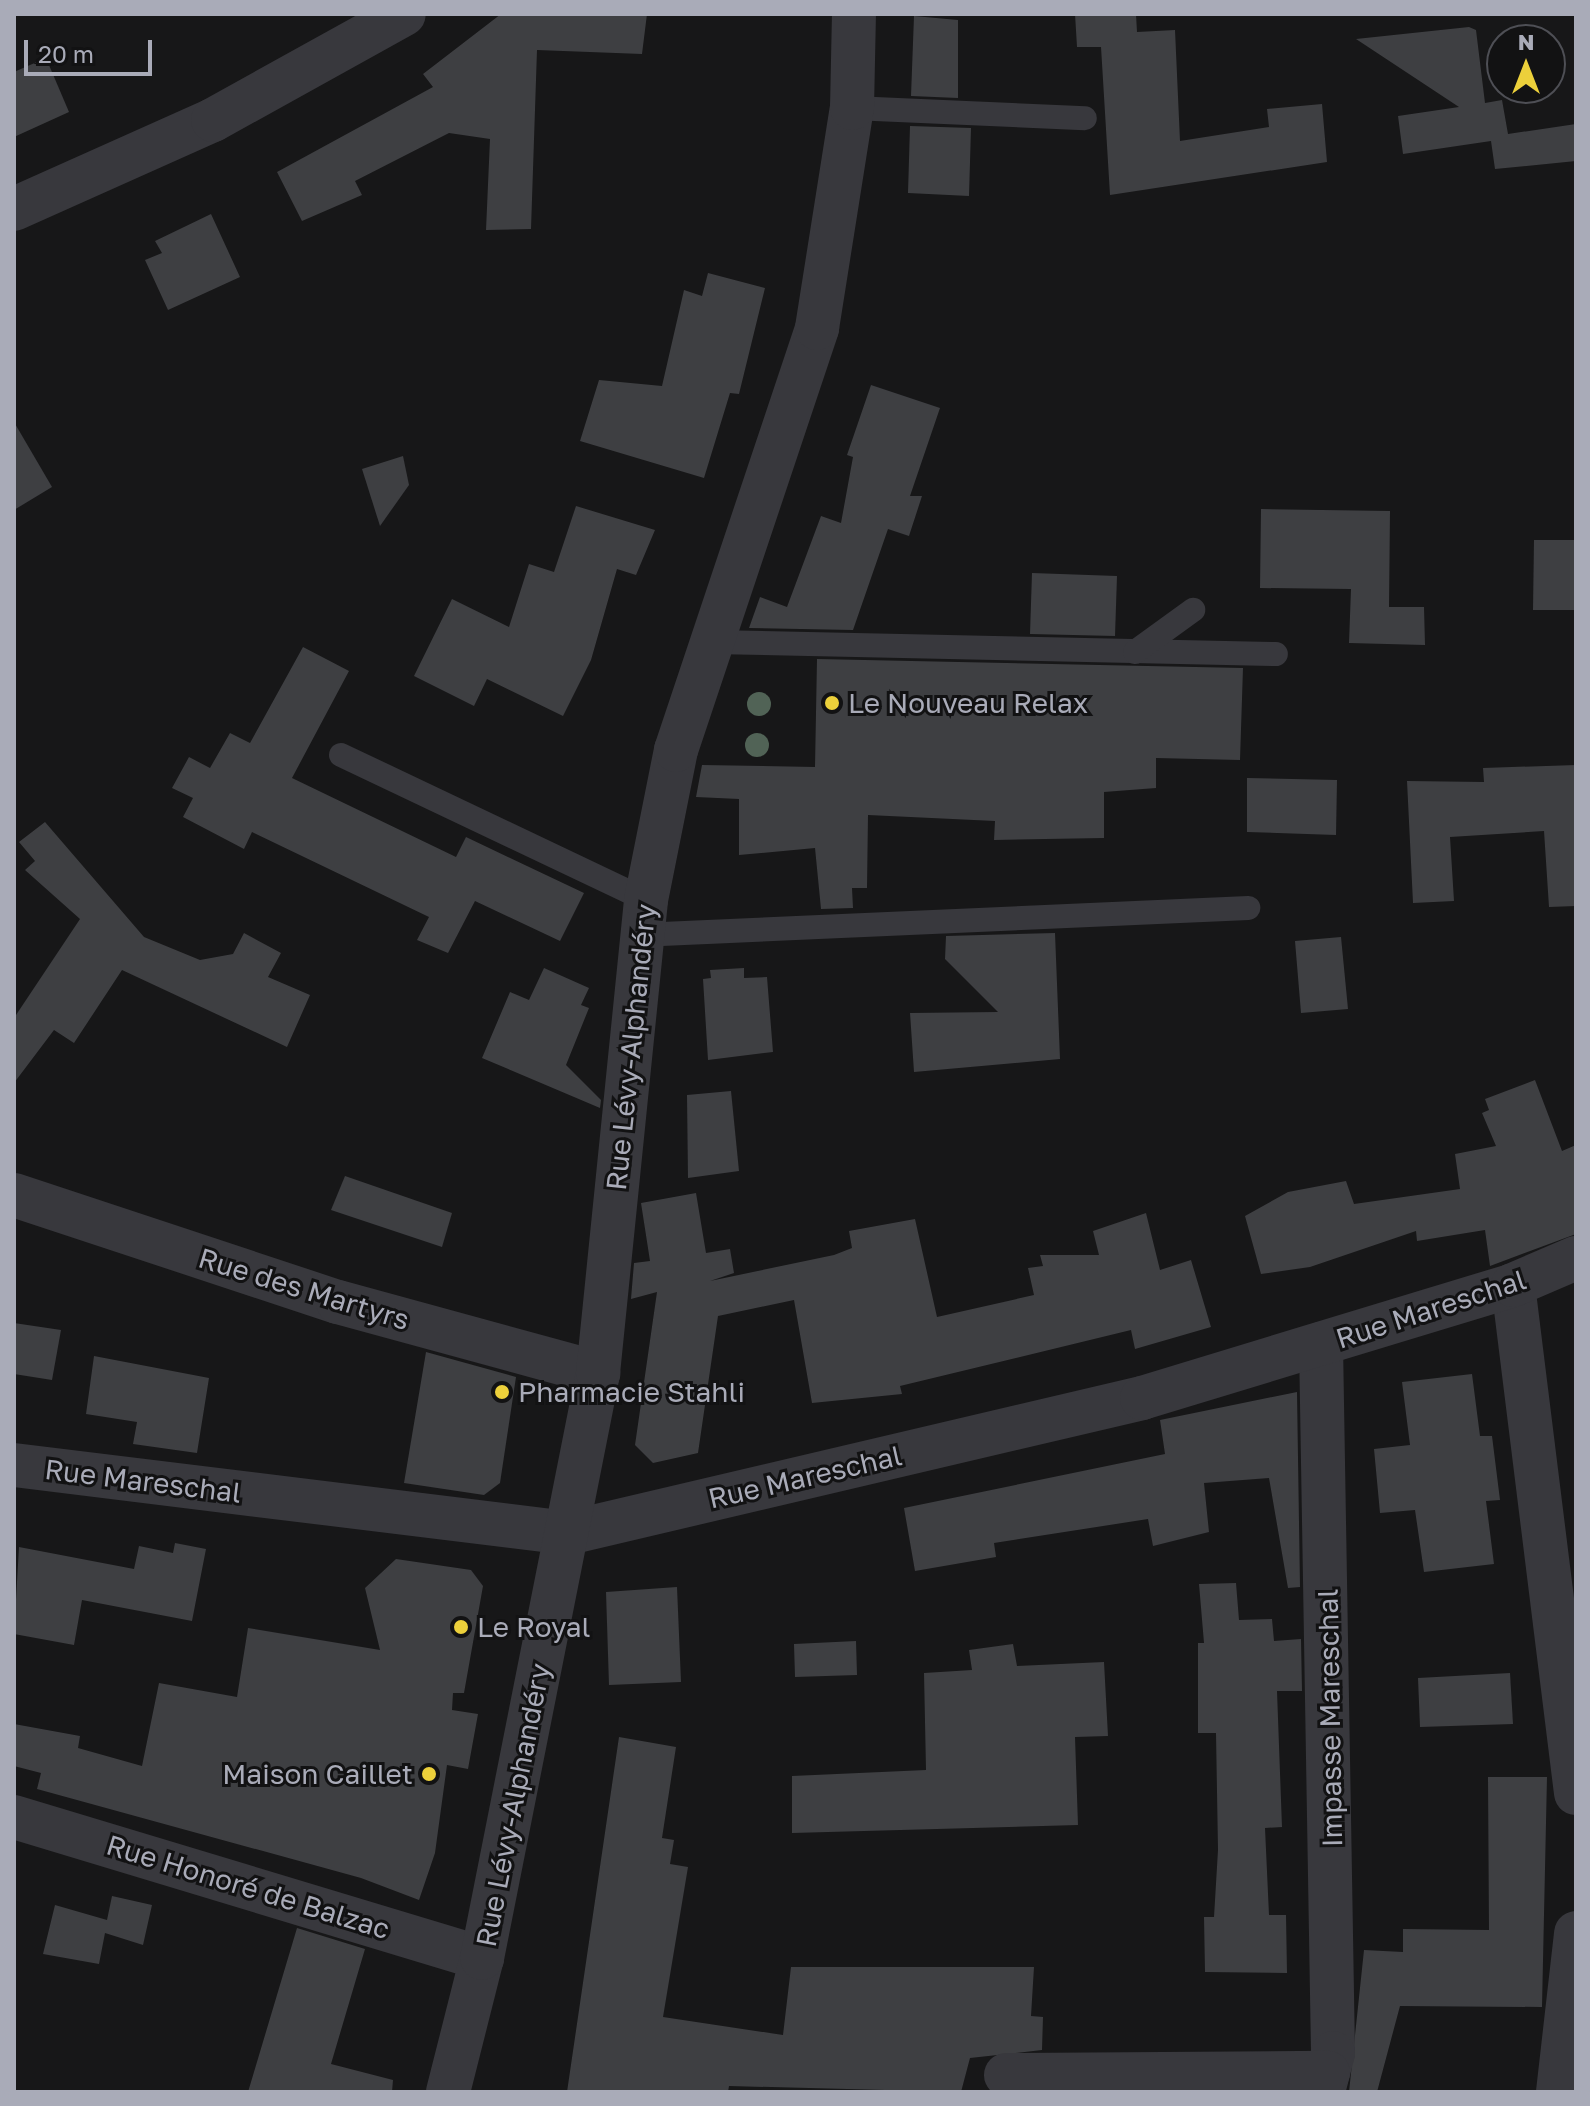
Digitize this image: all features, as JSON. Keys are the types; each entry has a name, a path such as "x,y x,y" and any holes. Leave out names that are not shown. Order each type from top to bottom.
{"street":[{"path":"14,209 213,120 404,14"},
{"name":"Rue Lévy-Alphandéry","path":"448,2092 482,1958 598,1373 642,918 676,750 817,328 852,108 854,14"},
{"name":"Rue des Martyrs","path":"14,1195 338,1302 598,1373"},
{"name":"Rue Mareschal","path":"14,1465 568,1533 1142,1398 1513,1285 1576,1258"},
{"path":"1513,1285 1576,1793"},
{"name":"Impasse Mareschal","path":"1321,1344 1331,1712 1326,2082"},
{"name":"Rue Honoré de Balzac","path":"14,1817 482,1958"},
{"path":"1558,2092 1576,1933"},
{"path":"1006,2075 1326,2082"}],"lane":[{"path":"852,108 1085,118"},
{"path":"1135,652 1193,610"},
{"path":"712,642 1276,654"},
{"path":"341,755 642,918 1248,908"}],"building":[{"path":"501,14 647,14 642,54 537,50 531,229 486,230 490,139 449,133 355,181 362,195 302,221 277,172 433,87 423,74"},
{"path":"1075,14 1136,14 1137,32 1175,30 1180,141 1269,127 1267,109 1322,104 1327,162 1110,195 1101,47 1077,47"},
{"path":"914,16 958,20 958,98 911,96"},
{"path":"1469,27 1476,30 1485,103 1503,104 1508,134 1576,124 1576,161 1495,169 1491,141 1403,154 1398,116 1459,107 1356,39"},
{"path":"46,58 69,112 14,137 14,72"},
{"path":"910,126 971,128 969,196 908,193"},
{"path":"211,214 240,277 168,310 145,260 162,253 155,241"},
{"path":"708,273 765,288 739,394 730,393 704,478 580,441 599,380 662,386 684,290 702,296"},
{"path":"871,385 940,408 910,496 922,496 909,536 888,529 853,630 749,628 760,597 787,607 821,516 841,523 853,457 847,455"},
{"path":"14,422 52,487 14,510"},
{"path":"403,456 409,485 380,526 362,469"},
{"path":"576,506 655,530 636,575 617,569 591,660 563,716 487,679 474,706 414,676 452,599 509,627 529,564 554,572"},
{"path":"1261,509 1390,511 1389,607 1424,607 1425,645 1349,643 1351,589 1260,588"},
{"path":"1534,540 1576,540 1576,610 1533,610"},
{"path":"1032,573 1117,576 1115,636 1030,634"},
{"path":"303,647 349,671 292,778 456,857 466,837 584,893 560,941 475,901 448,953 417,940 429,917 252,832 244,849 183,817 193,798 172,788 189,757 210,768 230,733 250,743"},
{"path":"817,659 1243,668 1240,760 1156,758 1156,788 1104,792 1104,838 994,840 995,821 868,815 867,888 852,888 853,908 821,909 815,848 739,855 739,799 696,797 702,765 815,767"},
{"path":"1576,765 1576,906 1549,907 1544,831 1450,837 1454,901 1413,903 1407,781 1484,782 1483,768"},
{"path":"1247,778 1337,780 1336,835 1247,832"},
{"path":"45,822 144,937 200,960 233,954 244,933 281,953 268,977 310,995 287,1047 122,970 74,1043 54,1030 14,1083 14,1018 80,919 25,870 35,861 19,842"},
{"path":"1055,933 1060,1059 914,1072 910,1013 998,1012 945,959 946,936"},
{"path":"1341,937 1348,1009 1301,1013 1295,941"},
{"path":"544,968 589,988 581,1005 589,1008 566,1065 601,1100 600,1108 482,1058 510,992 529,1000"},
{"path":"744,968 744,978 767,977 773,1052 708,1060 703,979 711,978 710,970"},
{"path":"1535,1080 1562,1151 1576,1145 1576,1234 1490,1266 1485,1230 1417,1241 1416,1231 1310,1267 1261,1274 1245,1216 1288,1192 1346,1181 1354,1204 1460,1189 1455,1154 1496,1146 1482,1113 1489,1110 1485,1099"},
{"path":"731,1091 739,1171 688,1178 687,1095"},
{"path":"345,1176 452,1213 442,1247 331,1210"},
{"path":"696,1193 706,1253 730,1249 734,1273 710,1281 834,1255 852,1248 849,1231 915,1219 937,1317 1034,1295 1028,1268 1043,1266 1040,1255 1099,1255 1093,1231 1146,1213 1160,1270 1191,1260 1211,1327 1135,1349 1131,1330 900,1386 902,1394 812,1403 794,1300 718,1316 698,1453 653,1463 635,1445 657,1292 631,1299 634,1263 650,1261 641,1203"},
{"path":"14,1323 61,1330 52,1380 14,1374"},
{"path":"426,1352 516,1377 500,1483 484,1495 404,1483"},
{"path":"94,1356 209,1378 197,1453 133,1444 137,1422 86,1414"},
{"path":"1472,1374 1480,1436 1492,1436 1500,1500 1486,1501 1494,1564 1424,1572 1415,1510 1380,1513 1374,1449 1410,1445 1402,1382"},
{"path":"1297,1392 1300,1587 1288,1588 1269,1478 1204,1483 1209,1532 1153,1546 1148,1519 994,1543 996,1557 915,1571 904,1508 1165,1454 1160,1420"},
{"path":"175,1543 206,1549 192,1621 82,1600 74,1645 14,1634 19,1547 134,1569 139,1546 173,1553"},
{"path":"396,1559 471,1570 483,1586 464,1693 453,1693 452,1710 478,1714 468,1769 447,1765 435,1853 419,1900 361,1878 37,1789 41,1773 14,1766 14,1724 80,1736 78,1748 142,1766 159,1683 237,1697 248,1628 380,1650 365,1588"},
{"path":"1236,1583 1239,1620 1272,1619 1274,1641 1301,1639 1302,1691 1277,1691 1282,1827 1265,1828 1269,1915 1286,1915 1287,1973 1205,1972 1204,1917 1214,1917 1218,1850 1216,1733 1198,1733 1198,1643 1204,1643 1199,1584"},
{"path":"677,1587 681,1682 609,1685 606,1592"},
{"path":"856,1641 857,1675 795,1677 794,1644"},
{"path":"1013,1644 1017,1666 1104,1662 1108,1736 1075,1737 1078,1825 792,1833 792,1776 926,1770 924,1673 972,1670 969,1650"},
{"path":"1510,1673 1513,1724 1420,1727 1418,1678"},
{"path":"619,1737 676,1747 662,1838 674,1840 670,1864 688,1867 663,2017 783,2035 791,1967 1034,1967 1031,2016 1043,2017 1042,2050 970,2058 961,2092 729,2086 728,2092 567,2092"},
{"path":"1488,1777 1547,1777 1542,2007 1400,2006 1377,2092 1349,2092 1364,1950 1403,1952 1403,1929 1489,1930"},
{"path":"112,1896 152,1905 143,1945 105,1933 99,1964 43,1954 55,1905 107,1920"},
{"path":"297,1928 365,1949 331,2064 393,2080 392,2092 248,2092"}],"place":[{"name":"Le Nouveau Relax","path":"832,703"},
{"name":"Pharmacie Stahli","path":"502,1392"},
{"name":"Le Royal","path":"461,1627"},
{"name":"Maison Caillet","path":"429,1774"}]}
